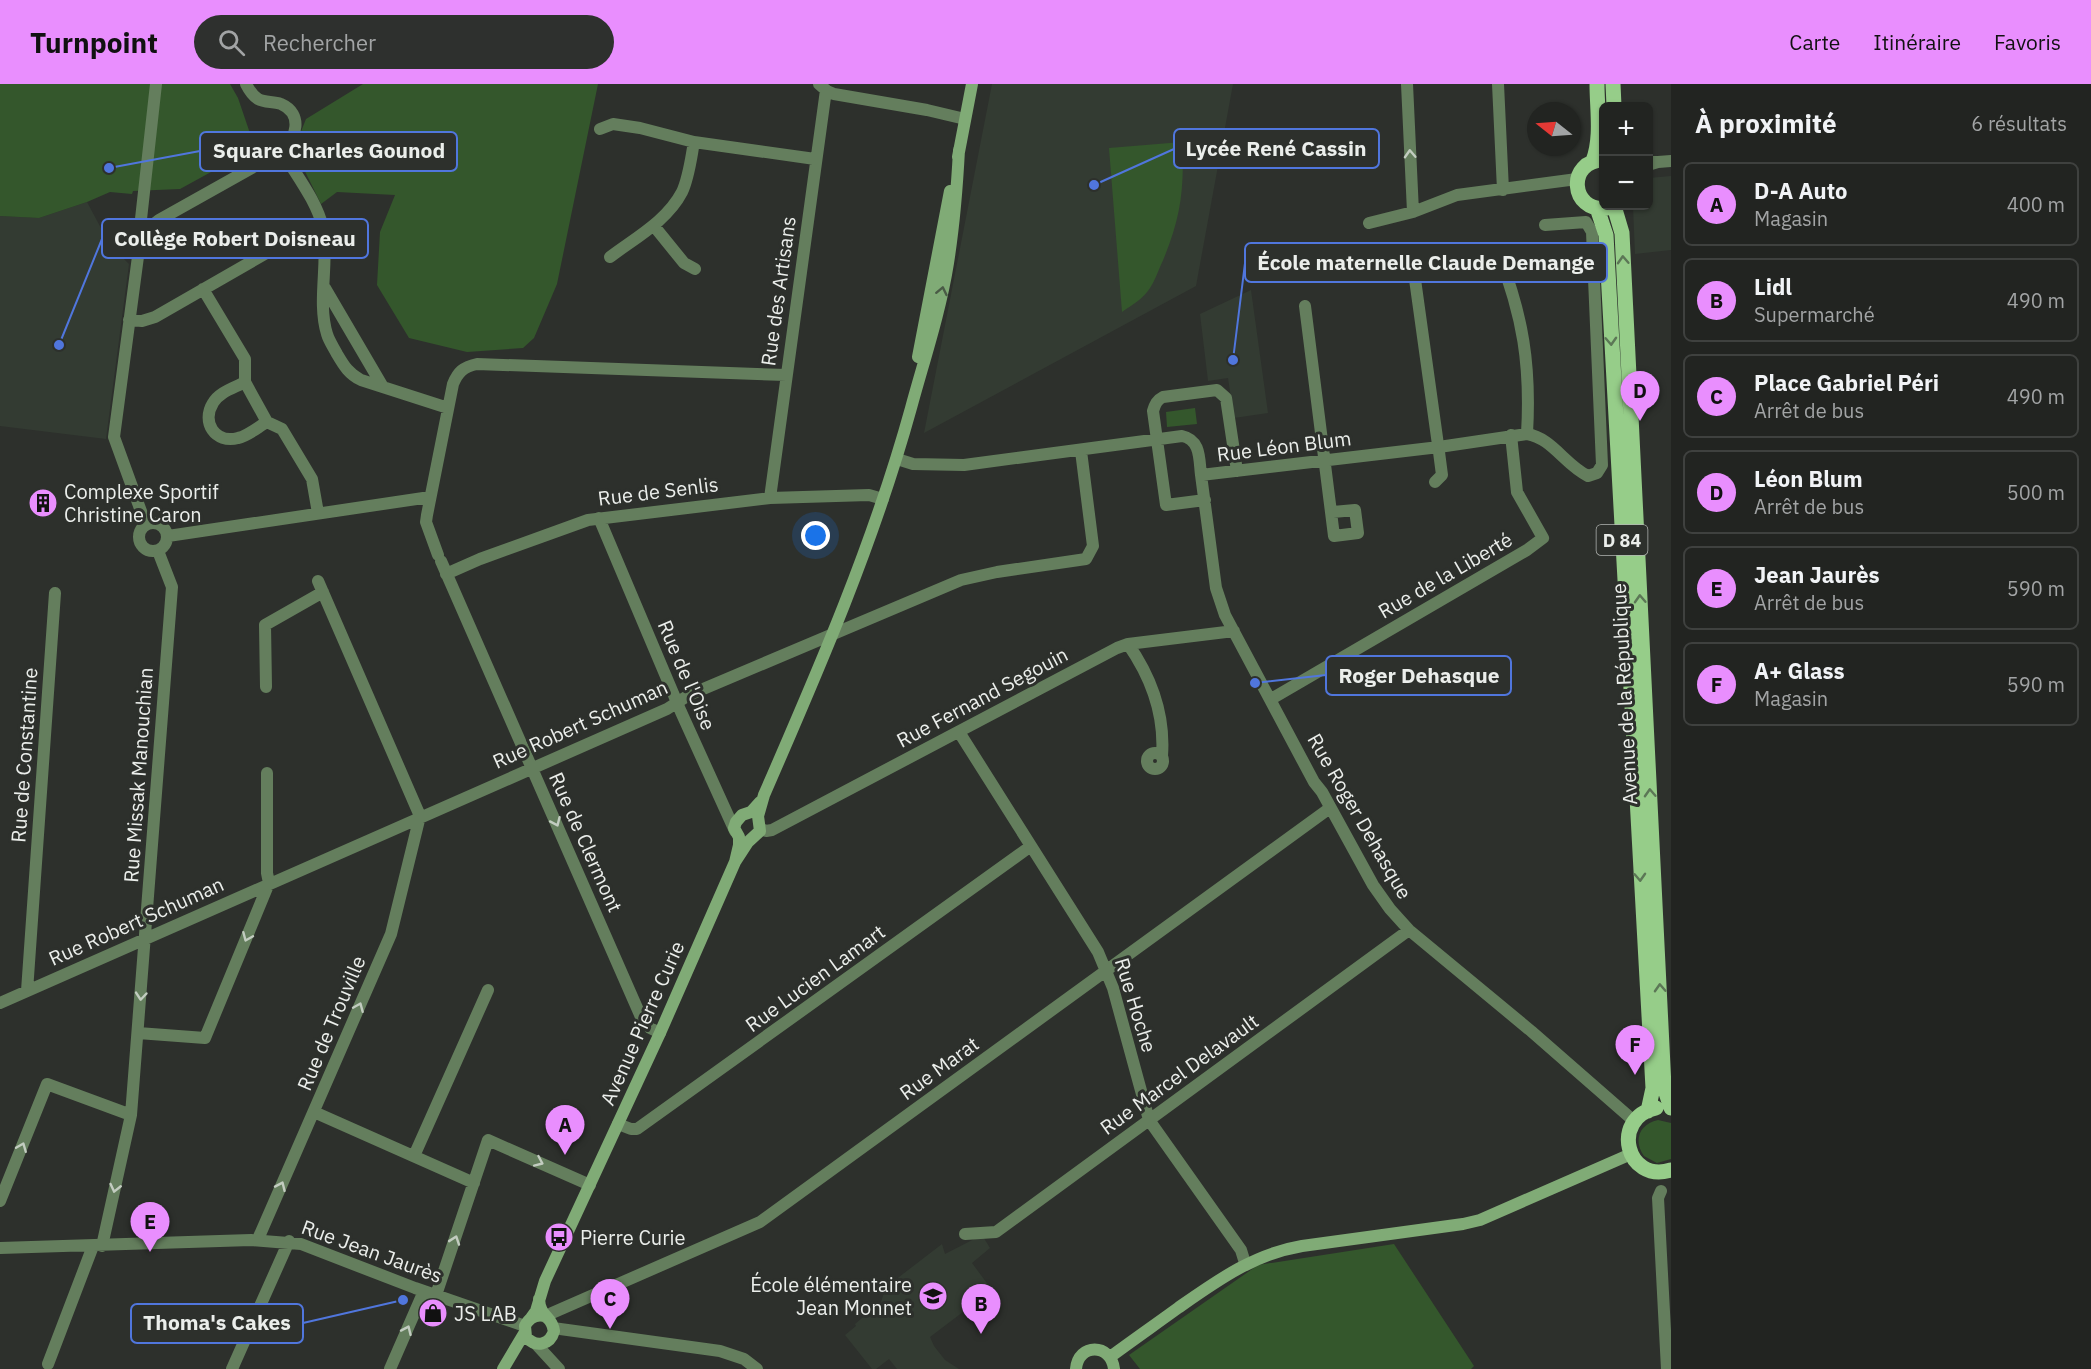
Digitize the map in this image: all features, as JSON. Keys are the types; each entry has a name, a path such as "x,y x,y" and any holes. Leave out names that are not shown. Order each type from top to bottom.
{"main road":[{"name":"Avenue Pierre Curie","path":"742,836 758,835 752,819 834,633 897,459 911,408 926,312 972,84"},
{"path":"1577,178 1586,165 1598,161 1597,84"},
{"path":"1613,84 1614,102"},
{"name":"D 84","path":"1577,178 1579,194 1583,201 1599,204"},
{"name":"Avenue de la République","path":"1608,210 1606,235 1653,1088 1648,1110"},
{"name":"Avenue de la République","path":"1610,210 1622,233 1664,1087 1671,1109"},
{"name":"Avenue Pierre Curie","path":"540,1317 547,1276 660,1033 735,862 742,836 736,822 752,819"},
{"path":"1665,1171 1643,1167 1631,1154 1628,1137 1634,1121 1648,1110 1671,1109"},
{"path":"1076,1369 1079,1358 1089,1350 1100,1350 1112,1363 1224,1275 1245,1263 1280,1249 1479,1220 1631,1154"},
{"path":"539,1343 528,1339 540,1317"},
{"path":"510,1357 552,1336 540,1317"},
{"path":"503,1369 540,1317"}],"street":[{"path":"146,525 114,437 141,234 156,84"},
{"path":"141,234 159,220 282,151 290,144 295,135 296,122 291,112 284,105 260,100 252,94 246,84"},
{"path":"1407,84 1413,212"},
{"path":"1498,84 1503,190"},
{"path":"822,87 834,93 965,119"},
{"name":"Rue des Artisans","path":"770,498 815,159 822,87"},
{"path":"600,129 613,124 640,128 694,142 815,159"},
{"path":"610,257 654,226 675,203 682,191 694,142"},
{"path":"282,151 316,208 322,226 325,248 324,317 327,335 343,364 351,375 448,408"},
{"path":"1369,223 1413,212 1457,195 1577,178"},
{"path":"1497,252 1510,283 1524,339 1529,394 1527,434 1539,436 1579,472 1588,476 1598,473 1602,465 1592,232 1586,222 1545,225"},
{"path":"129,320 142,321 155,317 310,228 322,226"},
{"path":"654,226 684,263 695,269"},
{"path":"1413,265 1442,475 1435,482"},
{"path":"325,288 383,387"},
{"path":"203,289 245,359 244,382 267,422 282,429 312,479 318,513"},
{"path":"1305,306 1333,512"},
{"name":"Rue de Clermont","path":"660,1033 650,1028 641,1017 446,573 426,522 430,497 453,384 458,373 466,367 477,364 786,375"},
{"path":"244,382 226,392 213,403 207,419 210,428 214,434 237,438 267,422"},
{"path":"1204,500 1166,505 1153,411 1158,400 1163,397 1217,390 1226,398 1237,471"},
{"name":"Rue Léon Blum","path":"897,459 913,464 964,465 1182,436 1193,440 1197,445 1201,475 1439,447 1527,434"},
{"name":"Rue de la Liberté","path":"1271,699 1527,550 1543,538 1517,492 1511,435"},
{"name":"Rue Robert Schuman","path":"0,1003 532,768 689,695 961,580 997,572 1086,559 1093,546 1081,451"},
{"name":"Rue Roger Dehasque","path":"1201,475 1216,588 1234,631 1309,773 1373,885 1409,930 1531,1031 1634,1121"},
{"name":"Rue de Senlis","path":"446,573 566,527 599,518 770,498 869,495 883,499"},
{"path":"168,536 430,497"},
{"name":"Rue de l'Oise","path":"599,518 724,809 742,836"},
{"path":"150,523 160,525 168,536 165,545 158,551 144,549 139,542 140,532 150,523"},
{"name":"Rue Missak Manouchian","path":"98,1246 131,1115 172,592 158,551"},
{"path":"266,687 265,625 320,587 420,816"},
{"name":"Rue de Constantine","path":"27,991 55,593"},
{"name":"Rue Fernand Segouin","path":"752,819 766,831 772,830 1117,648 1128,644 1234,631"},
{"path":"1128,644 1156,697 1163,745 1162,756"},
{"name":"Rue Hoche","path":"959,732 1098,952 1107,970 1149,1120 1241,1250 1245,1263"},
{"path":"138,1033 205,1038 269,883 267,873 267,773"},
{"name":"Rue Marat","path":"540,1317 760,1222 1330,808"},
{"path":"727,813 752,819"},
{"name":"Rue de Trouville","path":"258,1239 391,934 420,816"},
{"name":"Rue Lucien Lamart","path":"618,1124 632,1130 637,1129 1031,846"},
{"name":"Rue Marcel Delavault","path":"965,1234 996,1232 1409,930"},
{"path":"414,1156 488,990"},
{"path":"0,1201 47,1084 131,1115"},
{"path":"314,1112 474,1183"},
{"path":"390,1369 430,1293 474,1183 488,1140 590,1185"},
{"path":"1665,1171 1658,1198 1668,1367"},
{"path":"1661,1191 1665,1195 1671,1285"},
{"name":"Rue Jean Jaurès","path":"0,1248 258,1239 289,1241 430,1293 540,1317 720,1351 744,1359 757,1369"},
{"path":"232,1369 289,1241"},
{"path":"48,1364 98,1246"},
{"path":"539,1343 559,1369"}],"shaded area":[{"path":"992,84 1233,84 1196,286 924,433"},
{"path":"1671,176 1671,250 1635,254 1633,210 1653,210 1653,178"},
{"path":"87,202 110,245 129,264 106,439 0,426 0,216 39,218"},
{"path":"1251,290 1268,413 1234,418 1228,378 1208,381 1200,314"},
{"name":"École élémentaire Jean Monnet","path":"982,1235 990,1248 972,1263 992,1290 930,1337 945,1360 959,1369 897,1369 889,1359 876,1369 872,1369 845,1335 881,1302 886,1287 942,1244 945,1254"}],"green space":[{"path":"0,84 230,84 238,98 255,148 180,189 133,191 132,194 110,192 39,218 0,216"},
{"path":"363,84 598,84 557,284 534,338 523,348 467,352 409,338 377,285 380,232 395,195 337,192 321,204 294,149 306,119"},
{"path":"1182,142 1183,176 1180,206 1167,251 1150,288 1122,312 1109,148"},
{"path":"1195,408 1197,424 1167,427 1166,412"},
{"path":"1658,1120 1671,1123 1671,1159 1657,1163 1644,1156 1639,1139 1646,1125"},
{"path":"1394,1244 1474,1366 1471,1369 1140,1369 1129,1355 1258,1265"}],"place":[{"name":"Square Charles Gounod","path":"109,168"},
{"name":"Lycée René Cassin","path":"1094,185"},
{"name":"Collège Robert Doisneau","path":"59,345"},
{"name":"École maternelle Claude Demange","path":"1233,360"},
{"name":"Léon Blum","path":"1640,421"},
{"name":"Complexe Sportif Christine Caron","path":"43,503"},
{"name":"Roger Dehasque","path":"1255,683"},
{"name":"A+ Glass","path":"1635,1075"},
{"name":"D-A Auto","path":"565,1155"},
{"name":"Pierre Curie","path":"559,1237"},
{"name":"Jean Jaurès","path":"150,1252"},
{"name":"École élémentaire Jean Monnet","path":"933,1296"},
{"name":"Thoma's Cakes","path":"403,1300"},
{"name":"JS LAB","path":"433,1313"},
{"name":"Place Gabriel Péri","path":"610,1329"},
{"name":"Lidl","path":"981,1334"}]}
